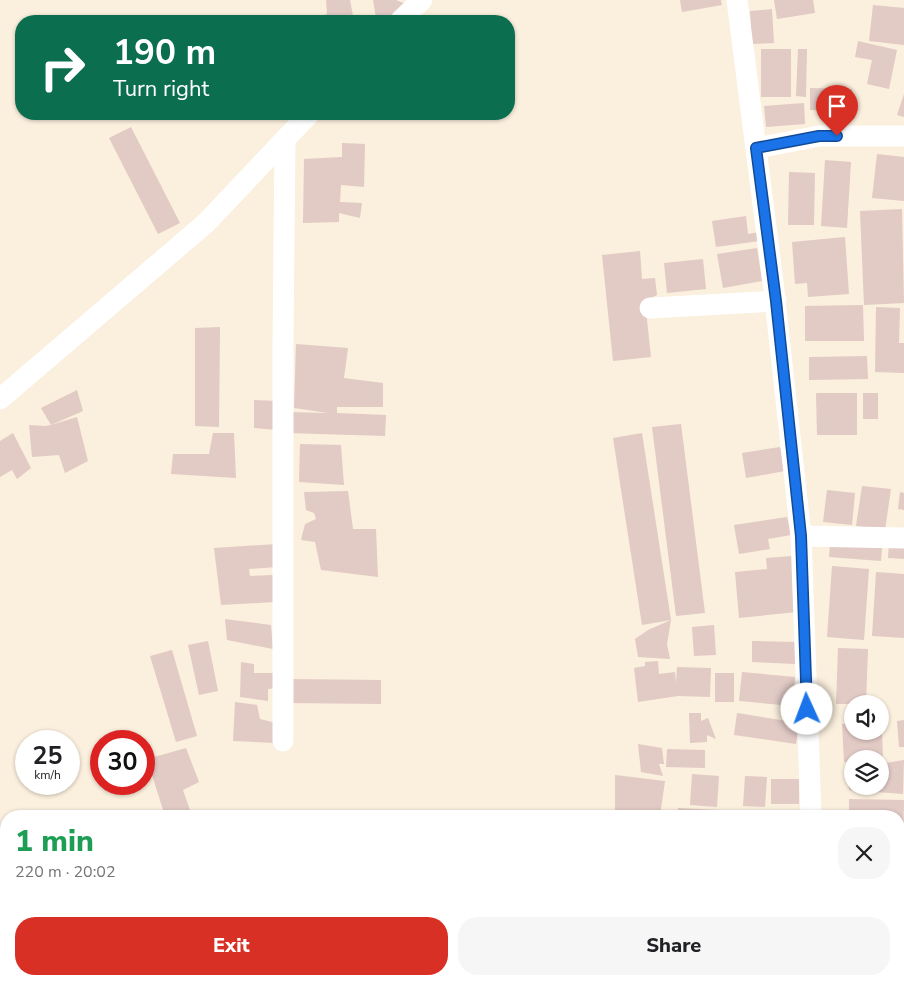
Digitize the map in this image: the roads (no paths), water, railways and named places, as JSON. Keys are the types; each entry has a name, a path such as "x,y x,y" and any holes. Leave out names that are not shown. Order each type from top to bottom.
{"street":[{"path":"406,15 422,0"},
{"path":"737,0 776,301 801,536 811,810"},
{"path":"0,399 206,224 303,120"},
{"path":"756,148 819,136 904,136"},
{"path":"284,139 282,346 284,741"},
{"path":"650,308 776,301"},
{"path":"801,536 904,538"}]}
